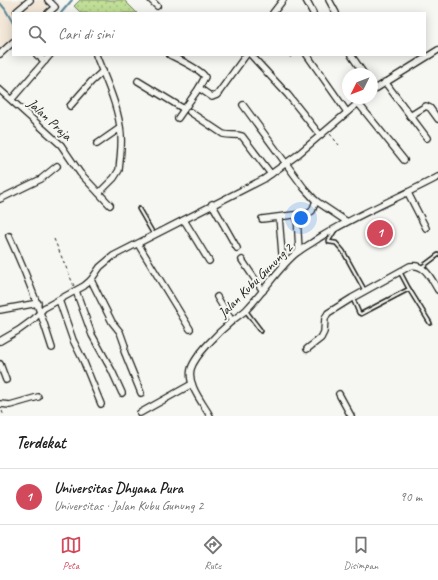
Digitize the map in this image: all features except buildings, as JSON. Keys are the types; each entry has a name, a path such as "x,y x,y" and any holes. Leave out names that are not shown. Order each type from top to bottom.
{"street":[{"path":"17,11 30,0"},
{"path":"48,0 55,7 49,12"},
{"path":"151,0 157,6"},
{"path":"274,12 283,0"},
{"path":"306,0 312,12"},
{"path":"329,0 335,12"},
{"path":"0,54 12,43"},
{"path":"378,86 438,50"},
{"path":"38,56 45,62"},
{"path":"12,99 49,56"},
{"path":"96,56 116,109 121,136 119,170 99,194"},
{"path":"172,56 204,75 204,80 178,118"},
{"path":"199,88 212,97 214,96 220,91 245,56"},
{"path":"252,56 288,95 320,135"},
{"path":"308,56 347,112"},
{"path":"352,56 360,68"},
{"path":"70,106 103,71"},
{"path":"138,81 184,109"},
{"path":"385,82 427,138"},
{"name":"Jalan Praja","path":"0,90 12,99 66,150 80,173 110,205"},
{"path":"0,340 34,320 44,308 76,291 91,280 100,267 113,256 154,236 212,204 251,186 271,174 357,104"},
{"path":"359,104 404,160"},
{"path":"243,105 304,188 316,201 346,221"},
{"path":"410,116 426,106 430,108 438,119"},
{"path":"190,112 223,134 228,136 242,136 271,174"},
{"path":"97,144 120,128"},
{"path":"0,199 41,179 57,166"},
{"name":"Jalan Kubu Gunung 2","path":"192,384 191,370 194,363 211,341 232,320 246,310 283,266 299,251 346,221 408,193 438,177"},
{"path":"408,193 426,228"},
{"path":"262,219 310,213 316,201"},
{"path":"212,204 237,248"},
{"path":"297,215 299,251"},
{"path":"278,217 283,266"},
{"path":"184,220 209,261"},
{"path":"9,236 27,274 41,311 52,348"},
{"path":"138,244 190,329"},
{"path":"242,260 263,291"},
{"path":"307,349 321,338 324,332 325,318 328,313 410,266 418,266 422,268 438,290"},
{"path":"91,280 112,322 120,332 124,341 124,351 141,393"},
{"path":"76,291 92,335 122,392"},
{"path":"217,297 232,320"},
{"path":"60,300 73,340 101,404"},
{"path":"0,310 38,303"},
{"path":"0,364 6,380"},
{"path":"140,413 192,384 210,416"},
{"path":"339,394 351,416"},
{"path":"0,404 10,405 38,397"}],"lane":[{"path":"139,209 154,236"},
{"path":"336,227 329,242 336,243 343,251 365,291"},
{"path":"422,268 438,255"},
{"path":"399,271 430,323"},
{"path":"352,298 359,313 361,314 409,289"},
{"path":"246,310 261,331"}],"path":[{"path":"326,130 339,145"},
{"path":"54,238 72,281"}],"shaded area":[{"path":"0,0 52,0 54,5 46,12 12,12 12,42 0,54"}],"green space":[{"path":"80,0 124,0 136,12 80,12 74,6"}],"waterway":[{"path":"62,12 72,0"},
{"path":"0,3 12,21"}],"place":[{"name":"Universitas Dhyana Pura","path":"380,233"}]}
